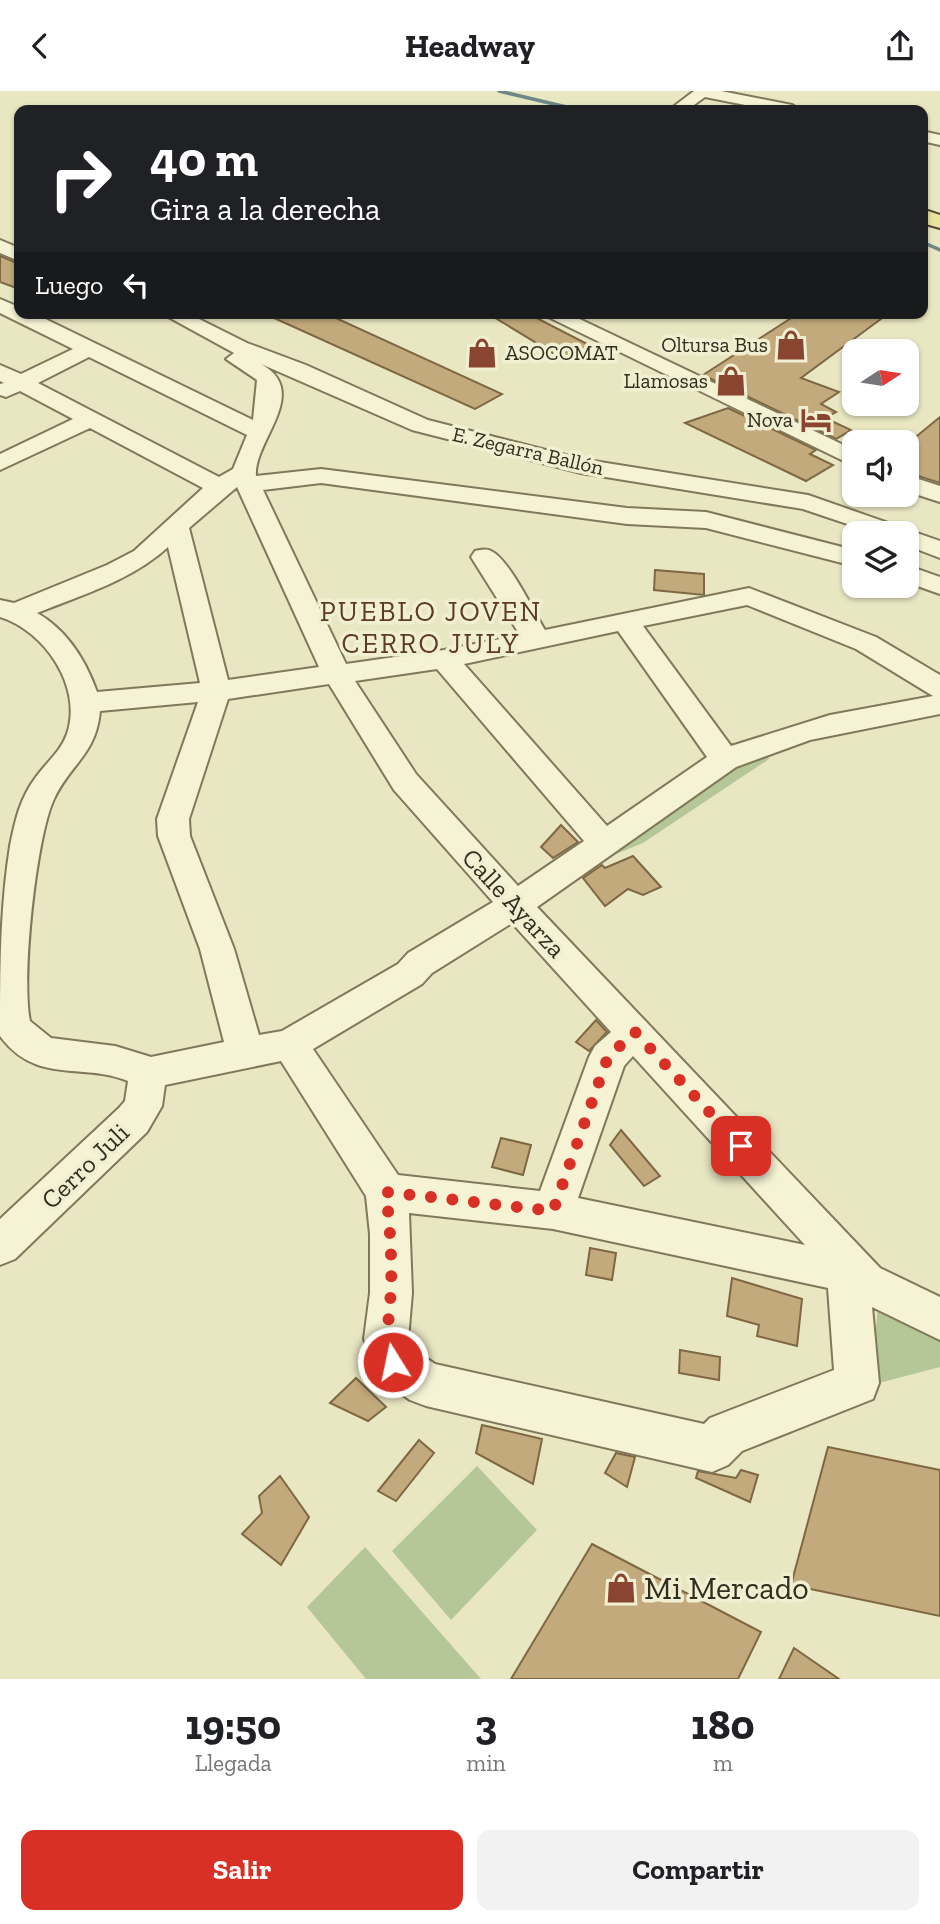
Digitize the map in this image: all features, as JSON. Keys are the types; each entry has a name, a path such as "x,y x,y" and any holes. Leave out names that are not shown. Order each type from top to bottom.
{"street":[{"path":"684,105 704,92 768,105"},
{"path":"0,329 25,319"},
{"path":"29,319 261,433"},
{"name":"E. Zegarra Ballón","path":"183,319 236,346 306,373 394,416 444,432 582,466 808,502 863,521"},
{"path":"562,319 842,453"},
{"path":"236,346 228,354 267,376 269,381 267,415 246,478"},
{"path":"11,388 91,348"},
{"path":"0,372 11,388 89,420 219,487"},
{"path":"0,463 89,420"},
{"path":"9,609 116,571 143,556 219,487 246,478 321,477 614,515 706,520 842,555"},
{"name":"Calle Ayarza","path":"246,478 338,675 405,782 514,905 635,1032 856,1276"},
{"path":"919,487 940,495"},
{"path":"176,526 216,691 173,819 174,836 217,949 246,1055"},
{"name":"E. Zegarra Ballón","path":"919,541 940,550"},
{"path":"484,557 494,568 537,640"},
{"path":"919,578 940,586"},
{"path":"86,703 216,691 444,659 749,596 866,643 940,688"},
{"path":"9,609 70,657 86,703 83,730 78,743 37,800 27,834 10,961 8,1009 13,1027 37,1048 64,1057 138,1065 148,1073 290,1044 410,974 420,963 605,845 725,760 758,744 807,730 940,704"},
{"path":"626,623 725,760"},
{"path":"444,659 605,845"},
{"path":"553,1211 608,1057 635,1032"},
{"path":"290,1044 386,1192 391,1234 391,1293 386,1339 393,1362 426,1384 712,1449 726,1434 857,1383 856,1276"},
{"name":"Cerro Juli","path":"0,1246 133,1120 143,1106 148,1073"},
{"path":"386,1192 553,1211 856,1276 940,1319"}],"green space":[{"path":"765,750 769,759 643,843 594,863 638,830"},
{"path":"878,1305 940,1334 940,1367 871,1385"},
{"path":"477,1466 537,1530 451,1620 392,1551"},
{"path":"365,1547 481,1679 366,1679 307,1607"}],"building":[{"path":"0,256 14,262 14,287 0,282"},
{"path":"276,319 338,319 502,394 475,409"},
{"path":"497,319 539,319 591,346 563,359"},
{"path":"790,319 881,319 854,339 842,339 842,348 801,378 839,392 821,404 836,412 825,418 851,430 842,430 842,435 836,439 703,375"},
{"path":"728,408 816,450 810,454 833,465 806,481 685,423"},
{"path":"940,417 940,483 919,476 919,434"},
{"path":"655,570 704,574 704,595 654,590"},
{"path":"561,825 578,842 553,858 541,847"},
{"path":"633,856 661,887 643,895 628,889 605,906 583,878 602,865 605,868"},
{"path":"596,1020 607,1032 589,1051 576,1042"},
{"path":"621,1130 660,1176 644,1186 610,1145"},
{"path":"501,1138 531,1145 523,1175 492,1167"},
{"path":"590,1248 616,1253 612,1280 586,1275"},
{"path":"732,1278 802,1299 797,1346 757,1336 759,1325 727,1316"},
{"path":"680,1350 720,1357 719,1380 679,1373"},
{"path":"356,1378 386,1407 368,1421 330,1403"},
{"path":"482,1425 542,1439 533,1484 476,1453"},
{"path":"419,1440 434,1453 396,1501 378,1491"},
{"path":"828,1447 940,1470 940,1616 791,1585"},
{"path":"616,1453 635,1457 627,1487 605,1473"},
{"path":"741,1470 758,1475 750,1502 696,1478 698,1471 736,1478"},
{"path":"280,1476 309,1517 281,1565 242,1534 262,1513 259,1496"},
{"name":"Mi Mercado","path":"592,1544 761,1632 738,1679 511,1679"},
{"path":"794,1648 839,1679 779,1679"}],"waterway":[{"path":"499,91 558,105"},
{"path":"928,245 940,250"}],"place":[{"name":"Oltursa Bus","path":"791,345"},
{"name":"ASOCOMAT","path":"482,353"},
{"name":"Llamosas","path":"731,381"},
{"name":"Nova","path":"816,420"},
{"name":"Mi Mercado","path":"621,1588"}],"district":[{"name":"PUEBLO JOVEN CERRO JULY","path":"431,627"}],"route":[{"path":"393,1362 386,1339 391,1293 391,1234 386,1192 553,1211 608,1057 635,1032 741,1146"}]}
